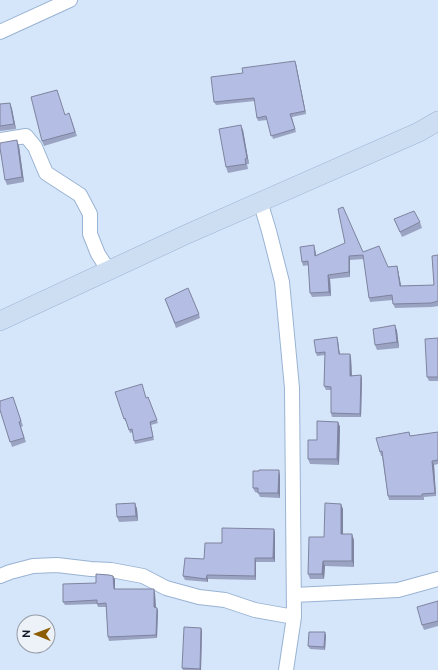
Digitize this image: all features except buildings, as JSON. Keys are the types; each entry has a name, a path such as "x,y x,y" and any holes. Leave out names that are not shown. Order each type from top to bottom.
{"main road":[{"path":"0,321 260,201 419,132 438,121"}],"street":[{"path":"0,32 70,0"},
{"path":"0,140 26,136 35,147 46,173 80,196 90,214 90,234 98,254 109,271"},
{"path":"260,201 282,282 292,388 294,617 286,670"},
{"path":"0,576 33,566 58,565 111,570 143,576 166,588 199,597 225,600 255,610 294,617"},
{"path":"294,595 398,590 438,579"}]}
